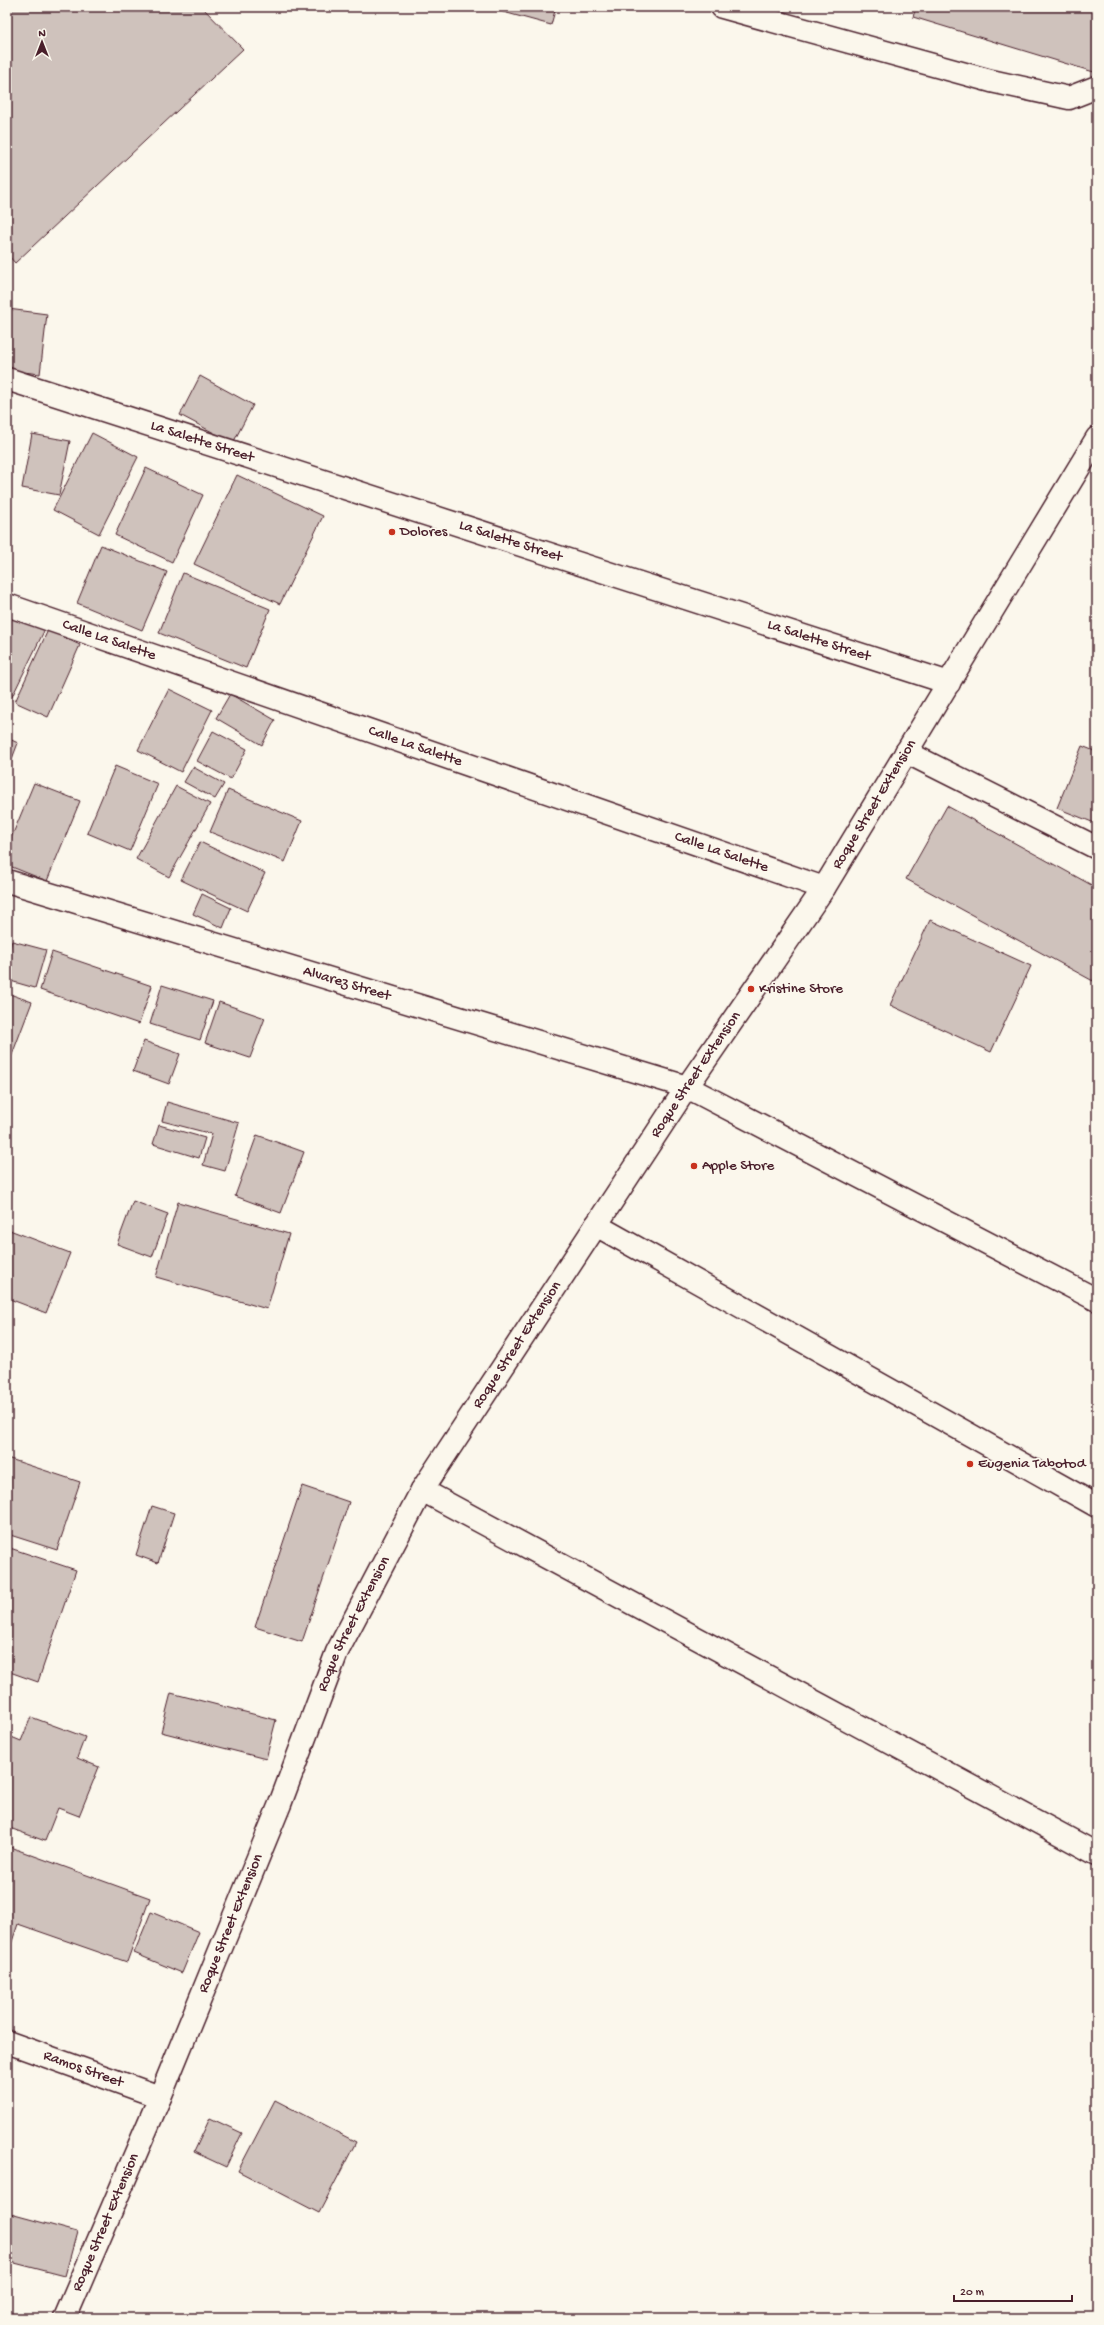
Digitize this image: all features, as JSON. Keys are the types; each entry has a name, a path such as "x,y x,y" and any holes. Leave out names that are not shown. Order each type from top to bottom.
{"street":[{"path":"722,7 991,81 1070,98 1097,87"},
{"name":"La Salette Street","path":"17,382 949,683"},
{"name":"Roque Street Extension","path":"65,2318 160,2098 280,1804 338,1652 422,1490 687,1088 824,888 1097,438"},
{"name":"Calle La Salette","path":"7,606 824,888"},
{"path":"906,752 1097,848"},
{"name":"Alvarez Street","path":"7,881 687,1088 1097,1300"},
{"path":"596,1225 1097,1506"},
{"path":"422,1490 1097,1854"},
{"name":"Ramos Street","path":"7,2042 160,2098"}],"building":[{"path":"7,7 202,7 243,49 15,263 7,254"},
{"path":"485,7 556,7 551,25"},
{"path":"916,7 1097,7 1097,73 913,17"},
{"path":"8,309 47,314 40,374 7,370"},
{"path":"200,376 253,405 233,443 180,415"},
{"path":"92,433 138,457 99,534 53,510"},
{"path":"32,434 70,441 59,495 22,488"},
{"path":"146,468 203,495 172,562 115,535"},
{"path":"237,475 323,516 280,604 194,564"},
{"path":"101,545 167,572 142,630 77,603"},
{"path":"183,573 270,609 246,668 159,633"},
{"path":"7,612 45,629 8,705 7,704"},
{"path":"48,630 80,645 48,717 15,702"},
{"path":"169,689 212,710 181,772 138,750"},
{"path":"230,694 275,720 262,745 216,718"},
{"path":"213,731 247,749 231,779 197,761"},
{"path":"7,738 18,743 7,772"},
{"path":"1082,746 1097,752 1097,824 1057,808"},
{"path":"115,766 158,784 130,851 87,833"},
{"path":"193,767 224,784 215,799 184,782"},
{"path":"34,783 80,801 47,881 7,865 7,848"},
{"path":"176,786 210,804 169,877 136,859"},
{"path":"228,790 302,821 285,862 210,832"},
{"path":"947,806 1097,888 1097,973 1093,981 906,879"},
{"path":"200,842 265,873 247,911 181,880"},
{"path":"202,894 231,908 223,928 193,914"},
{"path":"930,920 1031,966 991,1052 890,1005"},
{"path":"12,941 46,950 35,988 7,980 7,958"},
{"path":"52,952 152,986 139,1024 40,990"},
{"path":"162,985 213,1001 200,1040 150,1024"},
{"path":"7,993 32,1002 7,1068"},
{"path":"219,1002 265,1018 250,1058 205,1043"},
{"path":"144,1041 180,1054 169,1084 133,1071"},
{"path":"167,1102 239,1123 225,1171 203,1165 212,1134 162,1121"},
{"path":"159,1125 205,1138 199,1158 153,1144"},
{"path":"257,1135 304,1152 281,1213 235,1196"},
{"path":"133,1201 168,1214 152,1257 117,1244"},
{"path":"178,1202 289,1234 267,1309 156,1277"},
{"path":"7,1229 70,1253 46,1313 7,1298"},
{"path":"7,1458 80,1482 57,1550 7,1534"},
{"path":"302,1486 349,1502 302,1642 255,1627"},
{"path":"152,1506 174,1513 158,1563 136,1555"},
{"path":"7,1547 76,1570 38,1682 7,1671"},
{"path":"171,1693 276,1720 266,1759 161,1732"},
{"path":"31,1717 85,1737 77,1758 99,1767 79,1816 58,1808 45,1841 7,1827 7,1778 9,1773 7,1773 7,1740 9,1736 21,1741"},
{"path":"7,1846 150,1898 127,1962 18,1924 7,1956"},
{"path":"151,1912 199,1932 182,1973 134,1953"},
{"path":"275,2100 356,2142 319,2213 238,2171"},
{"path":"210,2118 242,2133 226,2167 194,2152"},
{"path":"7,2213 77,2232 65,2276 7,2261"}],"place":[{"name":"Dolores","path":"392,532"},
{"name":"Kristine Store","path":"751,989"},
{"name":"Apple Store","path":"694,1166"},
{"name":"Eugenia Tabotod","path":"970,1464"}]}
